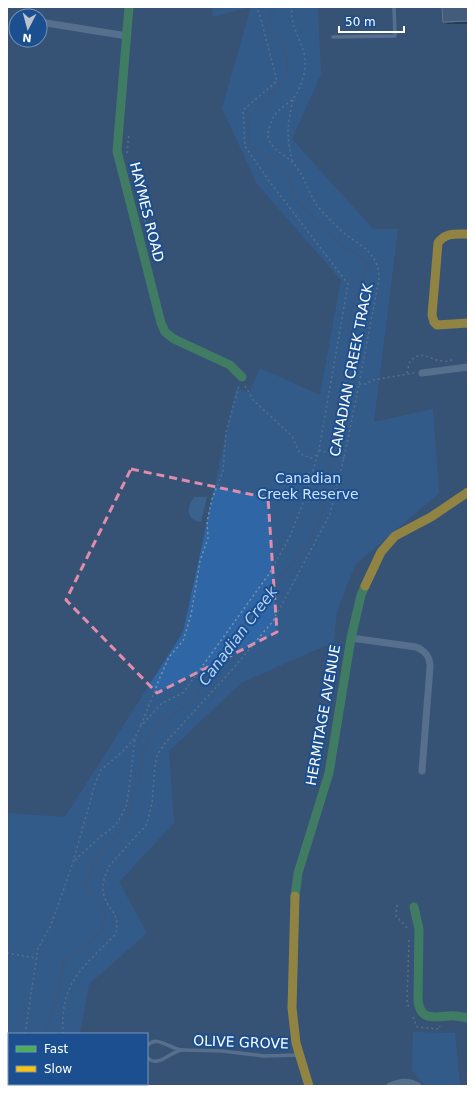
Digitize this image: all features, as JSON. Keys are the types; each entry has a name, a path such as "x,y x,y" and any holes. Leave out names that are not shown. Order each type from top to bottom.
{"street":[{"name":"HAYMES ROAD","path":"129,7 117,151 161,323 165,332 174,339 230,365 242,377"},
{"path":"48,23 127,36"},
{"path":"468,234 448,234 440,239 437,247 432,315 436,325 468,323"},
{"path":"422,373 468,367"},
{"name":"HERMITAGE AVENUE","path":"309,1086 299,1055 294,1031 291,1002 295,889 298,873 329,773 351,638 364,586 385,546 395,536 431,517 468,492"},
{"path":"351,638 416,647 423,650 428,656 430,667 422,771"},
{"path":"414,907 420,930 419,1010 426,1016 431,1017 447,1016 468,1018"},
{"path":"390,1086 407,1082 418,1086"}],"lane":[{"path":"333,37 396,36 394,7"},
{"name":"OLIVE GROVE","path":"148,1045 152,1042 158,1041 170,1048 182,1050 222,1051 264,1056 299,1055"},
{"name":"OLIVE GROVE","path":"148,1058 152,1061 158,1062 172,1053 182,1050"}],"path":[{"path":"140,727 161,704 184,693 269,574 290,536 306,495 319,450 348,284 267,178 245,146 243,110 276,81 260,16 256,7"},
{"path":"292,7 292,21 305,60 299,89 293,100 288,127 288,146 293,163"},
{"name":"CANADIAN CREEK TRACK","path":"63,1033 62,1019 68,991 72,982 77,974 116,934 116,918 104,896 103,882 110,865 148,824 157,755 166,742 231,671 273,621 330,514 344,458 379,279 379,270 370,253 343,232 320,209 308,186 293,163 273,146 269,140 268,133 274,113 293,100"},
{"path":"127,156 129,132"},
{"path":"133,176 141,194 146,226"},
{"path":"407,373 410,360 419,355 424,355 441,361 457,360"},
{"path":"359,384 366,384 373,380 407,373 422,373"},
{"path":"74,862 100,836 116,825 126,807 135,738 160,675 169,657 183,641 191,615 200,561 208,538 208,522 212,499 223,471 226,432 242,377"},
{"path":"245,387 254,401 292,436 300,454 311,458 318,454"},
{"path":"319,450 344,458"},
{"path":"25,1033 39,944 53,919 74,862 95,784 101,770 123,751 135,738"},
{"path":"7,953 36,958"}],"highlighted area":[{"path":"131,469 268,498 277,632 157,693 66,600"}],"green space":[{"path":"213,7 250,7 212,17"},
{"name":"Canadian Creek Reserve","path":"251,7 318,7 321,74 292,139 373,229 398,229 374,422 433,409 439,493 355,565 337,611 334,642 241,683 169,751 174,823 119,882 147,933 89,984 80,1033 8,1033 8,1036 7,813 65,817 183,632 236,388 249,393 260,368 320,395 341,280 257,184 222,108"},
{"path":"413,1032 455,1033 460,1086 426,1086 412,1071"},
{"path":"34,1085 118,1086 35,1086"}],"shaded area":[{"path":"194,497 207,497 201,522 192,519 190,516 189,509 191,501"}],"building":[{"path":"442,7 468,7 468,21 443,22"}],"waterway":[{"name":"Canadian Creek","path":"46,1033 60,988 64,962 95,937 102,929 105,921 104,912 97,900 85,886 93,865 126,824 131,806 132,793 139,782 144,747 156,726 194,700 201,684 219,657 258,607 275,591 280,577 312,539 323,511 334,438 335,410 348,361 349,333 352,312 361,281 369,267 360,256 341,245 325,231 300,203 291,189 290,175 275,161 248,145 249,116 275,90 287,75 288,62 284,47 267,29 272,11 276,7"}],"traffic: fast":[{"path":"129,7 117,151 161,323 165,332 174,339 230,365 242,377"},
{"path":"295,896 298,873 329,773 351,638 361,595 365,586"},
{"path":"414,907 419,929 418,1001 422,1012 425,1015 433,1017 453,1016 468,1018"}],"traffic: slow":[{"path":"468,234 448,235 441,239 438,243 432,315 434,322 437,325 468,323"},
{"path":"365,586 381,552 395,536 431,517 468,492"},
{"path":"295,896 292,1008 296,1043 309,1086"}]}
